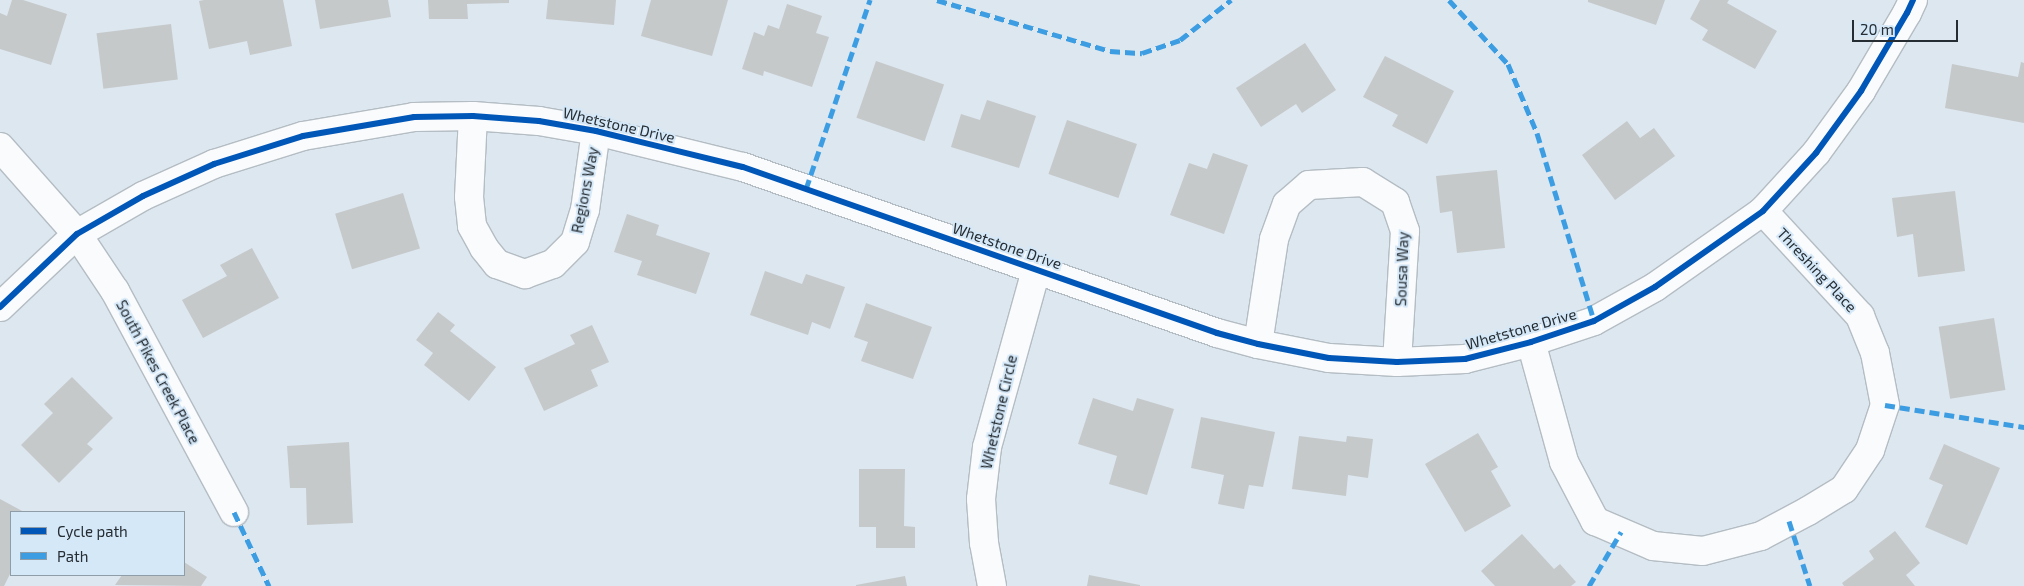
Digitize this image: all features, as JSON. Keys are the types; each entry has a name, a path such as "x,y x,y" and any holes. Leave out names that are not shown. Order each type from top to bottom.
{"street":[{"name":"Whetstone Drive","path":"0,307 77,234 143,196 214,164 303,136 414,117 473,116 539,121 596,131 743,167 1218,333 1258,344 1329,358 1397,362 1465,359 1531,342 1594,321 1655,287 1763,211 1816,153 1861,92 1908,13 1913,0"},
{"name":"Regions Way","path":"473,116 469,197 472,226 484,248 497,264 525,274 553,264 575,242 585,210 596,131"},
{"name":"South Pikes Creek Place","path":"0,146 77,234 115,291 234,512"},
{"name":"Sousa Way","path":"1258,344 1274,239 1286,204 1309,185 1362,182 1394,202 1405,231 1397,362"},
{"name":"Threshing Place","path":"1531,342 1564,462 1595,520 1653,546 1703,550 1761,536 1808,511 1844,489 1870,450 1885,405 1876,353 1860,316 1763,211"},
{"name":"Whetstone Circle","path":"992,586 984,544 981,499 987,447 1036,270"}],"building":[{"path":"12,0 23,0 67,14 51,65 0,49 0,13 7,16"},
{"path":"283,0 292,46 250,55 247,41 209,49 199,1"},
{"path":"315,0 388,0 391,17 320,29"},
{"path":"428,0 509,0 509,3 467,4 468,19 429,19"},
{"path":"548,0 616,0 614,25 546,19"},
{"path":"651,0 728,0 712,56 641,36"},
{"path":"1588,0 1665,0 1656,25 1588,2"},
{"path":"1700,0 1729,0 1727,3 1777,31 1755,69 1702,40 1708,30 1690,19"},
{"path":"787,4 822,16 816,33 829,37 812,87 764,71 763,76 742,69 754,32 764,36 768,25 779,29"},
{"path":"171,24 178,80 103,89 97,33"},
{"path":"1305,43 1336,90 1302,113 1296,104 1261,127 1236,88"},
{"path":"1385,56 1454,91 1427,144 1392,126 1398,115 1363,97"},
{"path":"876,61 944,84 925,141 856,118"},
{"path":"2021,62 2024,63 2024,123 1945,108 1952,64 2018,77"},
{"path":"987,100 1036,116 1019,168 951,147 961,114 980,120"},
{"path":"1067,120 1137,144 1118,198 1048,174"},
{"path":"1627,121 1640,138 1654,128 1675,156 1615,200 1582,155"},
{"path":"1213,153 1248,165 1224,234 1170,215 1189,163 1207,169"},
{"path":"1497,170 1505,248 1457,253 1452,211 1440,213 1436,176"},
{"path":"1955,191 1965,271 1918,277 1913,234 1897,237 1892,198"},
{"path":"403,193 420,248 352,269 335,214"},
{"path":"627,214 659,225 656,235 710,253 696,294 637,275 642,261 614,252"},
{"path":"252,248 279,298 203,338 182,300 227,276 220,265"},
{"path":"765,271 802,284 806,274 845,287 830,329 812,322 808,335 750,315"},
{"path":"866,303 932,327 913,379 861,361 868,342 854,337"},
{"path":"438,312 455,325 450,331 496,367 469,401 424,365 433,353 416,340"},
{"path":"1994,318 2005,390 1950,399 1939,327"},
{"path":"592,325 609,362 591,370 598,386 544,411 524,368 575,344 570,335"},
{"path":"72,377 113,418 87,444 93,449 59,483 21,445 53,413 44,404"},
{"path":"1093,398 1133,411 1137,398 1174,409 1147,495 1109,484 1117,456 1078,444"},
{"path":"1201,417 1275,432 1263,487 1249,485 1244,509 1218,504 1224,475 1191,468"},
{"path":"1478,433 1498,467 1491,471 1511,506 1465,532 1425,464"},
{"path":"1299,436 1346,442 1347,436 1373,439 1368,478 1348,475 1346,496 1292,489"},
{"path":"349,442 353,523 307,525 306,488 290,488 287,446"},
{"path":"1944,444 2000,468 1967,545 1925,527 1943,485 1929,479"},
{"path":"859,469 905,469 904,526 915,527 915,548 876,548 876,527 859,527"},
{"path":"0,499 22,511 10,511 10,574 4,586 0,586"},
{"path":"1895,531 1920,563 1906,575 1915,586 1844,586 1842,583 1874,559 1869,551"},
{"path":"1522,534 1554,569 1560,564 1576,582 1571,586 1495,586 1481,571"},
{"path":"185,563 207,577 201,586 115,585 121,576 185,576"},
{"path":"1089,575 1140,585 1140,586 1087,586"},
{"path":"905,576 907,586 856,586 856,585"}],"marked path":[{"path":"806,189 870,0"},
{"path":"937,0 1110,51 1142,53 1180,40 1231,0"},
{"path":"1449,0 1508,64 1537,133 1594,321"},
{"path":"1885,405 2024,427"},
{"path":"234,512 269,586"},
{"path":"1789,521 1810,586"},
{"path":"1589,586 1621,532"}],"cycle path":[{"path":"0,307 77,234 143,196 214,164 303,136 414,117 473,116 539,121 596,131 743,167 1217,333 1258,344 1329,358 1397,362 1465,359 1531,342 1594,321 1655,287 1763,211 1816,153 1861,91 1913,0"}]}
